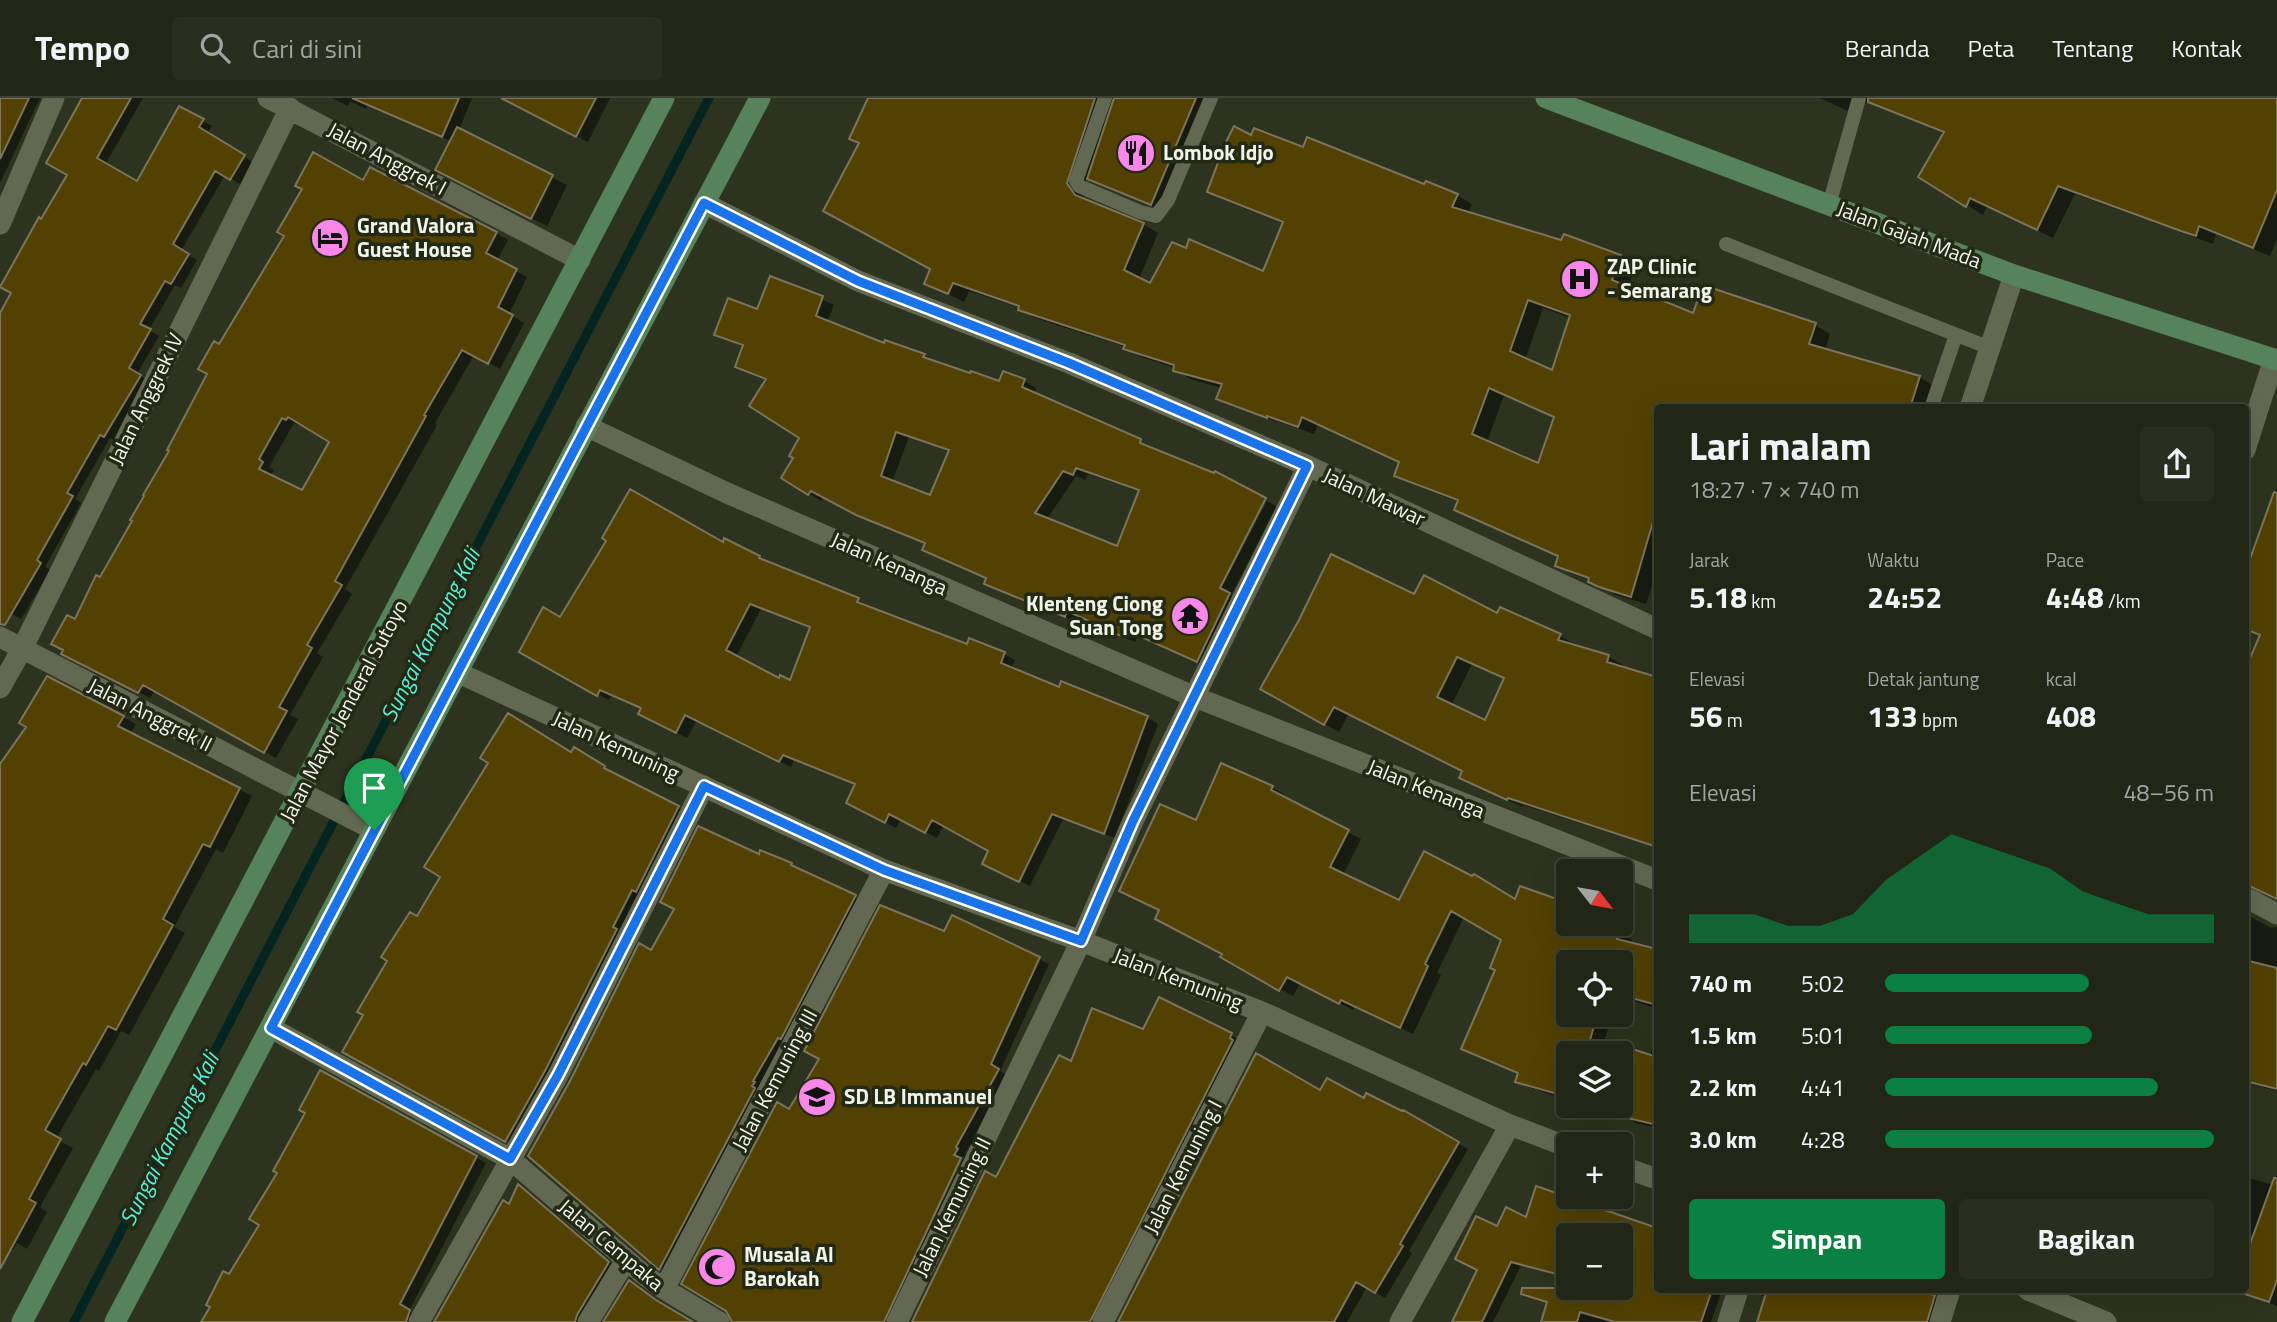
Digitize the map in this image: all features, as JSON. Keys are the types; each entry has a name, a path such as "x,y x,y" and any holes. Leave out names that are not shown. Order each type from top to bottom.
{"main road":[{"name":"Jalan Mayor Jenderal Sutoyo","path":"22,1322 306,795 664,98"},
{"path":"115,1322 271,1028 369,827 459,673 760,98"},
{"name":"Jalan Gajah Mada","path":"1546,98 1578,103 1829,205 2014,275 2276,360"}],"street":[{"path":"0,224 54,98"},
{"name":"Jalan Anggrek I","path":"268,98 580,260"},
{"name":"Jalan Anggrek IV","path":"0,688 22,649 290,108"},
{"name":"Jalan Mawar","path":"704,203 858,281 1069,363 1307,466 1654,628"},
{"path":"1970,404 2014,275"},
{"path":"2249,438 2276,360"},
{"name":"Jalan Kenanga","path":"586,426 727,493 1195,697 1654,879"},
{"path":"1081,941 1133,821 1307,466"},
{"name":"Jalan Anggrek II","path":"0,637 369,827"},
{"name":"Jalan Kemuning","path":"459,673 884,870 1081,941 1262,1012 1510,1125 1556,1142"},
{"path":"419,1322 558,1075 704,786"},
{"name":"Jalan Kemuning III","path":"664,1289 884,870"},
{"path":"2249,899 2277,914"},
{"name":"Jalan Kemuning II","path":"897,1322 1081,941"},
{"name":"Jalan Kemuning I","path":"1103,1322 1262,1012"},
{"name":"Jalan Cempaka","path":"271,1028 510,1159 625,1260 664,1289 719,1322"},
{"path":"1400,1322 1510,1125"},
{"path":"1633,1171 1654,1178"},
{"path":"587,1322 625,1260"},
{"path":"1728,1322 1737,1293"},
{"path":"1940,1322 1949,1293"},
{"path":"2035,1293 2106,1322"}],"lane":[{"path":"1105,98 1076,181 1079,186 1149,216 1156,216 1168,200 1211,98"},
{"path":"1829,205 1859,98"},
{"path":"1726,244 1990,348"},
{"path":"1932,404 1956,335"}],"building":[{"path":"0,98 29,98 0,159"},
{"path":"82,98 131,98 97,158 137,181 179,106 204,119 199,127 245,155 230,180 215,171 173,244 189,254 171,284 165,281 140,324 151,329 129,368 141,375 104,437 100,435 67,493 73,496 37,560 41,563 5,625 0,624 0,313 11,293 0,287 39,217 41,219 67,175 46,163"},
{"path":"352,98 459,98 442,137"},
{"path":"501,98 596,98 576,137"},
{"path":"868,98 1095,98 1067,183 1075,195 1144,223 1124,270 1150,283 1172,242 1186,248 1189,239 1263,271 1283,222 1207,192 1234,126 1251,135 1254,128 1303,147 1307,137 1424,184 1426,181 1458,194 1452,207 1561,240 1564,234 1621,255 1612,280 1693,313 1703,285 1816,323 1809,344 1920,376 1911,404 1654,404 1654,518 1631,597 1599,587 1588,582 1589,578 1555,566 1558,556 1454,510 1458,500 1394,476 1399,462 1302,417 1298,427 1267,418 1216,399 1222,384 1173,371 1174,365 1123,349 1125,345 1018,310 1019,306 953,283 948,294 924,284 930,269 823,211 859,143 849,139","holes":["1528,300 1570,315 1552,370 1510,351","1489,388 1554,417 1538,463 1472,434"]},
{"path":"1114,98 1196,98 1151,205 1087,179"},
{"path":"1868,98 2277,98 2277,190 2253,248 2199,226 2196,236 2058,186 2037,230 1970,198 1966,207 1918,177 1944,132 1868,102"},
{"path":"457,127 553,175 531,219 435,170"},
{"path":"313,152 363,180 370,167 497,232 486,253 517,269 498,307 513,315 488,364 462,350 424,415 426,416 335,581 342,585 307,645 312,648 279,707 287,711 264,753 143,685 138,693 61,654 63,650 51,644 67,615 75,619 96,575 100,577 132,521 130,520 169,451 167,450 207,374 198,369 214,341 219,344 284,236 277,232 302,189 295,186","holes":["288,417 329,442 302,490 259,469 263,462 259,459 282,418 286,420"]},
{"path":"770,276 823,296 816,316 884,343 885,340 925,354 923,357 970,373 971,371 999,381 1003,371 1025,379 1022,387 1141,439 1140,443 1214,473 1215,471 1266,498 1220,588 1230,593 1197,662 1126,630 1123,637 1067,611 1065,617 984,584 986,578 922,550 925,543 856,515 811,491 808,495 781,478 793,458 789,456 799,438 749,406 766,379 735,367 743,345 714,335 728,298 757,309","holes":["896,432 949,450 930,495 881,476","1076,468 1139,490 1117,546 1035,513 1063,471 1073,475"]},
{"path":"630,489 723,542 724,538 760,556 759,558 859,598 857,602 967,644 969,638 1005,652 1001,663 1059,687 1061,681 1148,716 1104,834 1052,814 1019,882 982,864 988,851 932,820 925,833 889,814 885,823 846,803 855,784 783,755 779,762 685,715 676,733 638,714 641,708 600,690 597,696 519,652 543,607 560,617 606,541 602,538","holes":["750,604 810,627 790,680 780,675 779,678 726,650"]},
{"path":"2274,492 2277,493 2277,899 2249,886 2249,661 2260,635 2249,631 2249,562"},
{"path":"1331,554 1414,594 1424,575 1497,613 1500,607 1561,634 1558,640 1609,655 1607,662 1654,676 1654,846 1508,798 1507,800 1459,778 1462,771 1334,707 1324,725 1260,689 1299,620","holes":["1457,657 1504,678 1485,720 1437,697"]},
{"path":"47,676 124,716 118,726 240,788 210,847 203,844 163,919 173,925 116,1030 108,1026 86,1065 83,1063 45,1130 61,1139 29,1199 36,1203 0,1269 0,764 26,727 19,723"},
{"path":"508,713 571,752 574,747 605,766 604,768 679,806 636,892 632,890 613,927 617,929 546,1069 505,1142 342,1052 363,1015 357,1012 387,961 381,957 410,912 417,916 440,877 424,867 488,763 480,758"},
{"path":"1221,763 1273,786 1271,790 1349,830 1330,867 1399,900 1424,851 1472,876 1474,874 1515,899 1520,886 1556,899 1556,936 1618,936 1617,939 1654,948 1654,1004 1633,999 1633,950 1556,950 1556,1027 1594,1027 1590,1041 1556,1041 1556,1094 1515,1082 1518,1073 1461,1049 1495,970 1490,968 1501,940 1451,911 1425,964 1428,966 1400,1028 1341,1000 1339,1004 1287,977 1279,991 1220,957 1222,954 1155,919 1159,910 1119,891 1160,804 1196,820"},
{"path":"698,826 759,854 760,850 792,863 791,865 856,895 781,1039 778,1038 753,1081 755,1082 752,1086 755,1088 659,1270 528,1156 570,1081 639,943 651,950 674,909 660,902"},
{"path":"880,905 944,931 952,915 1040,957 991,1064 999,1069 956,1147 958,1149 954,1155 961,1158 884,1322 732,1322 726,1311 681,1284 777,1102 789,1109 819,1059 804,1051"},
{"path":"2249,961 2277,968 2277,1089 2249,1082"},
{"path":"1159,997 1232,1033 1230,1038 1233,1040 1090,1322 912,1322 985,1171 996,1177 1059,1055 1071,1061 1092,1008 1143,1029"},
{"path":"1633,1049 1654,1056 1654,1124 1627,1118 1633,1118"},
{"path":"1256,1053 1320,1090 1327,1078 1364,1098 1366,1093 1403,1110 1459,1142 1375,1293 1356,1282 1334,1322 1118,1322"},
{"path":"320,1070 477,1156 400,1304 410,1310 406,1322 201,1322 210,1307 206,1305 223,1271 229,1274 259,1225 249,1219 277,1173 273,1171 305,1113 299,1110"},
{"path":"2274,1178 2277,1178 2277,1280 2269,1302 2245,1294 2249,1293 2249,1247"},
{"path":"518,1184 609,1262 575,1322 434,1322 503,1200 509,1204"},
{"path":"1536,1186 1556,1193 1556,1209 1602,1209 1654,1227 1654,1293 1711,1293 1701,1322 1615,1322 1580,1312 1577,1322 1541,1322 1547,1302 1521,1294 1522,1288 1556,1288 1556,1300 1633,1300 1633,1223 1556,1223 1556,1274 1511,1262 1482,1322 1452,1322 1477,1270 1455,1259 1476,1216 1497,1226 1506,1207 1526,1217"},
{"path":"629,1280 656,1300 693,1322 603,1322"},
{"path":"1766,1293 1935,1295 1927,1322 1757,1322"}],"waterway":[{"name":"Sungai Kampung Kali","path":"74,1322 709,98"}],"place":[{"name":"Lombok Idjo","path":"1136,153"},
{"name":"Grand Valora Guest House","path":"330,238"},
{"name":"ZAP Clinic - Semarang","path":"1580,279"},
{"name":"Klenteng Ciong Suan Tong","path":"1190,616"},
{"name":"SD LB Immanuel","path":"817,1097"},
{"name":"Musala Al Barokah","path":"717,1267"}],"route":[{"path":"704,203 858,281 1069,363 1307,466 1133,821 1081,941 884,870 704,786 558,1075 510,1159 271,1028 374,830 704,203"}]}
